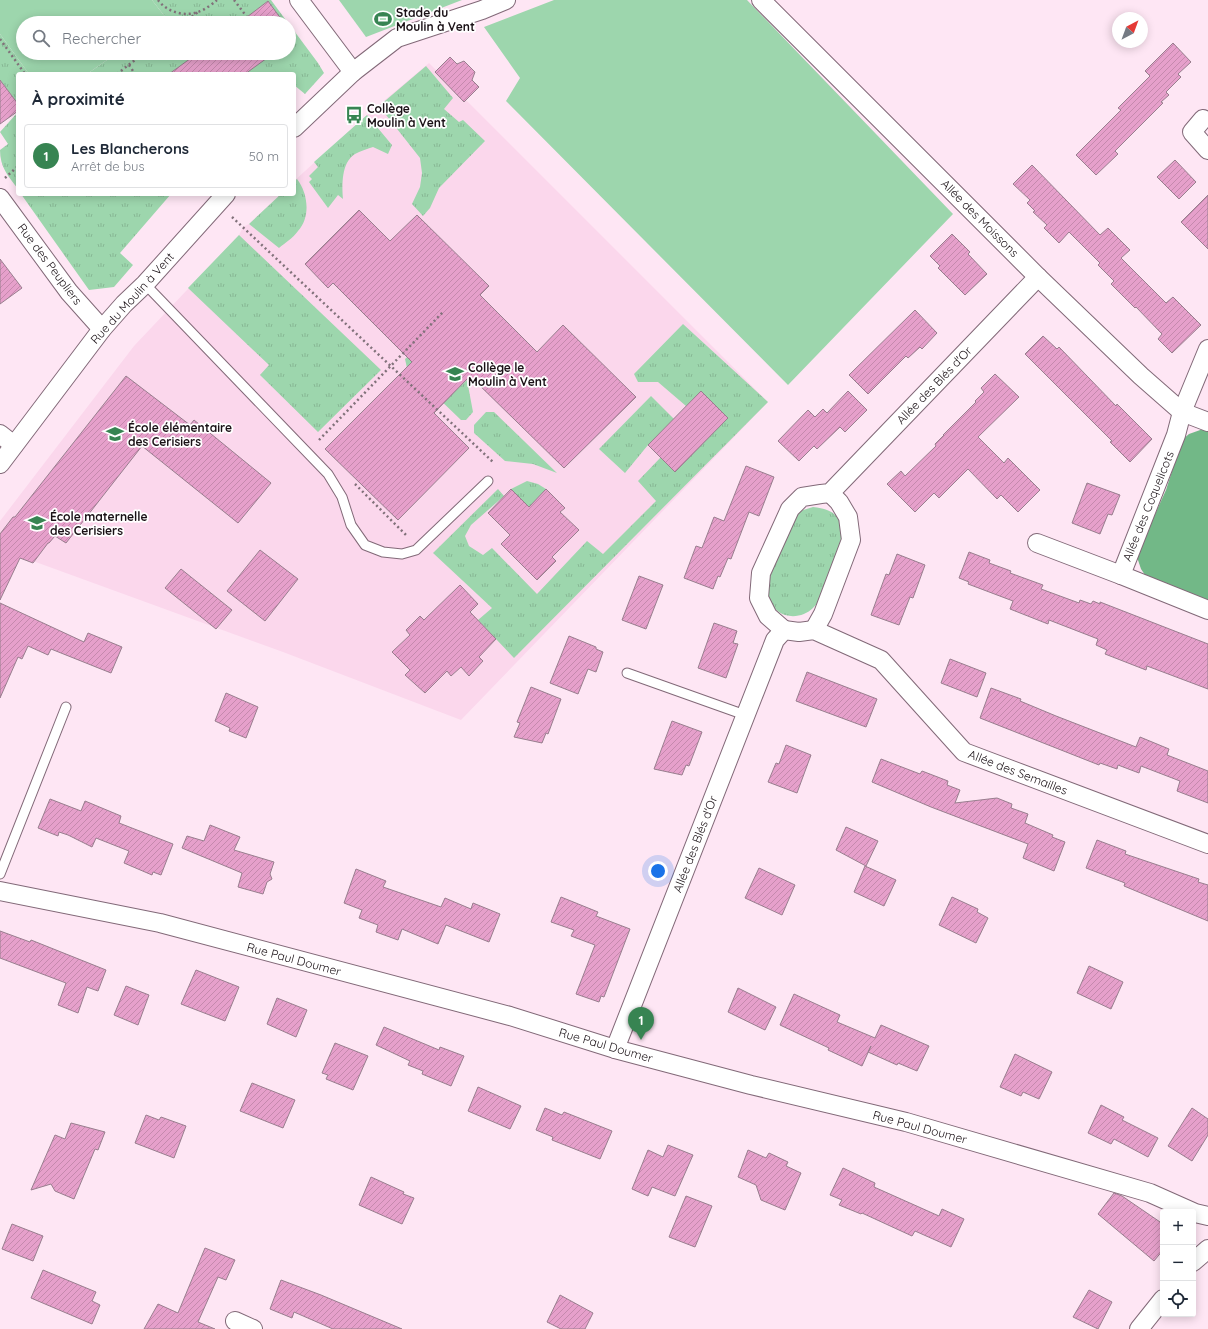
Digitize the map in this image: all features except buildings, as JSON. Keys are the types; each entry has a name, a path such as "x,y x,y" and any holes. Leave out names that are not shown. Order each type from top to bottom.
{"street":[{"path":"299,0 354,72"},
{"path":"296,126 354,72 397,38 482,10 506,0"},
{"name":"Allée des Moissons","path":"762,0 1038,277 1141,376 1182,412 1208,422"},
{"path":"1203,119 1192,132 1208,150"},
{"name":"Rue du Moulin à Vent","path":"0,464 102,329 124,304 145,284 224,196"},
{"name":"Rue des Peupliers","path":"0,198 69,292 102,329"},
{"name":"Allée des Blés d'Or","path":"830,494 1038,277"},
{"name":"Allée des Coquelicots","path":"1208,349 1182,412 1176,435 1121,575 1208,610"},
{"path":"0,434 14,445"},
{"path":"779,635 759,598 761,573 790,510 802,497 830,494 838,502 848,517 851,540 823,614 814,630"},
{"path":"1037,543 1121,575"},
{"name":"Allée des Semailles","path":"779,635 814,630 881,660 964,752 1208,844"},
{"name":"Allée des Blés d'Or","path":"614,1049 745,716 779,635"},
{"name":"Rue Paul Doumer","path":"0,891 160,923 503,1014 614,1049 751,1085 906,1122 1150,1193 1208,1216"},
{"path":"1196,1259 1208,1249"},
{"path":"1139,1329 1160,1303"},
{"path":"235,1321 254,1329"}],"lane":[{"path":"145,284 328,474 342,497 350,525 366,545 383,552 402,554 416,550 488,480"},
{"path":"628,673 745,716"},
{"path":"0,874 66,707"}],"path":[{"path":"158,0 163,7 180,14 199,12"},
{"path":"194,16 218,0"},
{"path":"234,0 245,16"},
{"path":"0,39 24,72"},
{"path":"119,72 135,60"},
{"path":"128,65 133,72"},
{"path":"244,227 493,462"},
{"path":"314,444 443,312"},
{"path":"353,482 418,547"}],"shaded area":[{"name":"Collège le Moulin à Vent","path":"429,63 768,402 461,720 283,652 0,549 0,521 134,346 239,235 243,227 249,224 279,196 296,196 296,179 367,115"},
{"path":"1203,429 1208,431 1208,601 1147,578 1141,569 1137,557 1166,490 1182,440 1189,434"}],"green space":[{"path":"0,0 152,0 164,16 16,16 16,56 0,34"},
{"path":"152,0 271,0 283,16 164,16"},
{"name":"Stade du Moulin à Vent","path":"339,0 462,0 366,37"},
{"path":"554,0 747,0 953,214 788,385 506,101 520,78 484,27"},
{"path":"296,33 324,73 305,94 296,87 296,72 90,72 107,60 296,60"},
{"path":"0,34 16,56 16,60 19,60 28,72 16,72 16,101 0,80"},
{"path":"19,60 107,60 90,72 28,72"},
{"path":"426,66 453,98 444,109 459,122 463,120 485,141 439,188 430,208 423,216 412,204 420,187 422,173 420,158 379,106"},
{"path":"16,114 16,186 1,161 0,150 8,144 0,132"},
{"path":"367,115 392,145 388,154 373,147 357,153 350,158 343,175 343,199 338,195 328,208 309,182 312,179 309,176 318,167 314,162"},
{"path":"296,180 301,185 306,198 305,219 296,234 279,248 249,224 279,196 296,196"},
{"path":"22,196 169,196 120,253 133,265 114,287 89,290"},
{"path":"239,235 381,370 318,432 260,375 269,365 188,288"},
{"path":"683,324 768,402 514,658 478,620 492,608 433,553 498,489 504,496 471,525 465,536 469,546 483,555 492,548 537,594 587,541 603,554 656,501 638,481 661,457 675,471 728,418 701,391 686,406 658,382 638,382 634,374"},
{"path":"425,341 453,393 467,380 473,412 466,420 461,420 407,368 405,359"},
{"path":"651,396 674,419 648,445 625,473 599,449"},
{"path":"486,412 494,412 557,473 533,464 505,461 474,433 474,425"},
{"path":"527,481 538,484 546,489 529,507 511,489"},
{"path":"813,507 827,510 836,516 840,523 842,532 840,543 823,593 816,605 804,614 796,616 785,615 777,611 769,601 767,591 769,582 776,559 794,518 800,511"}],"place":[{"name":"Stade du Moulin à Vent","path":"383,19"},
{"name":"Collège Moulin à Vent","path":"354,115"},
{"name":"Collège le Moulin à Vent","path":"455,374"},
{"name":"École élémentaire des Cerisiers","path":"115,434"},
{"name":"École maternelle des Cerisiers","path":"37,523"},
{"name":"Les Blancherons","path":"641,1040"}]}
